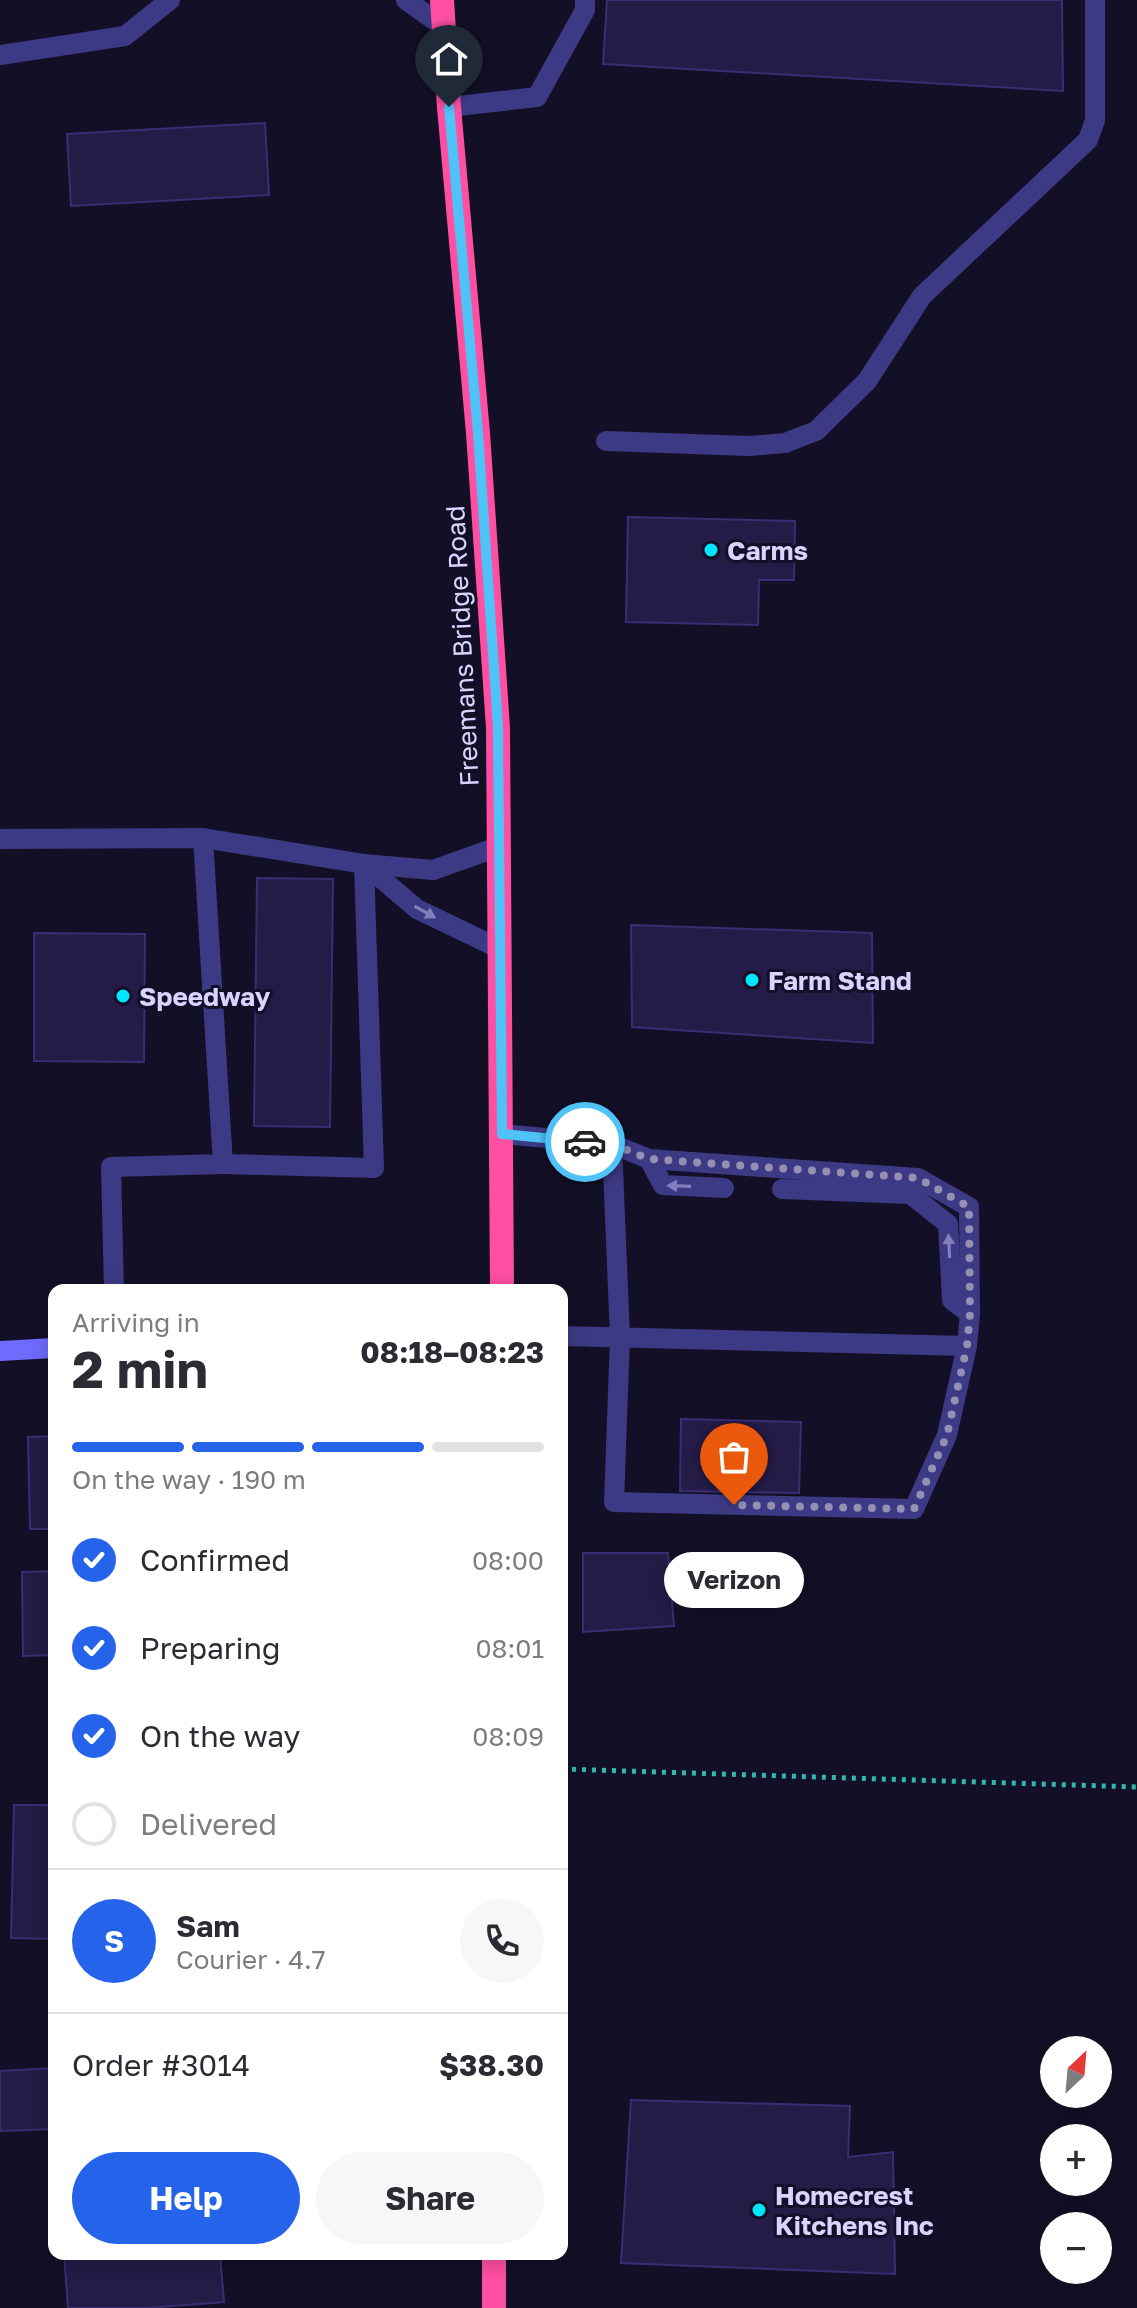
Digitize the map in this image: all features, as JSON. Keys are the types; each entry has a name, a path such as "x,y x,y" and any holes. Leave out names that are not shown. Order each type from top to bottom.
{"highway":[{"name":"Freemans Bridge Road","path":"442,0 478,433 498,728 502,1284"},
{"path":"494,2260 494,2308"}],"street":[{"path":"0,1351 48,1348"}],"lane":[{"path":"0,55 125,36 170,0"},
{"path":"406,0 444,27"},
{"path":"449,107 537,97 585,10 585,0"},
{"path":"606,441 749,446 785,443 816,431 843,407 867,381 922,296 1088,140 1095,120 1095,0"},
{"path":"0,839 203,838 364,864 433,870 498,847"},
{"path":"203,838 223,1164"},
{"path":"364,864 417,909 500,949"},
{"path":"114,1284 111,1167 223,1164 374,1168 364,864"},
{"path":"502,1134 612,1144 649,1159 918,1178 969,1207 970,1314 967,1346 947,1435 914,1509 614,1502 620,1337 612,1144"},
{"path":"649,1159 663,1185 724,1188"},
{"path":"782,1189 910,1194 948,1224 952,1300 970,1314"},
{"path":"568,1336 967,1346"}],"path":[{"path":"568,1769 1137,1787"}],"building":[{"path":"607,0 1062,0 1063,91 603,64"},
{"path":"265,123 269,195 71,206 67,134"},
{"name":"Carms","path":"628,517 795,521 794,580 759,580 758,625 626,622"},
{"path":"257,878 333,879 330,1127 254,1126"},
{"name":"Farm Stand","path":"631,925 872,933 873,1043 632,1027"},
{"path":"34,933 145,934 144,1062 34,1061"},
{"path":"681,1419 801,1422 799,1493 680,1491"},
{"path":"48,1436 48,1529 30,1529 28,1437"},
{"path":"583,1553 668,1553 674,1626 583,1632"},
{"path":"48,1571 48,1655 23,1656 22,1572"},
{"path":"14,1805 48,1805 48,1939 11,1938"},
{"path":"48,2068 48,2129 0,2131 0,2071"},
{"name":"Homecrest Kitchens Inc","path":"631,2100 850,2106 848,2157 893,2152 895,2274 621,2263"},
{"path":"64,2260 220,2260 224,2302 148,2308 68,2308"}],"way so far":[{"path":"585,1142 612,1144 649,1159 918,1178 969,1207 970,1314 967,1346 947,1435 914,1509 734,1505"}],"place":[{"name":"Carms","path":"711,550"},
{"name":"Farm Stand","path":"752,980"},
{"name":"Speedway","path":"123,996"},
{"name":"Verizon","path":"734,1505"},
{"name":"Homecrest Kitchens Inc","path":"759,2210"}],"route":[{"path":"449,107 478,433 498,728 502,1134 585,1142"}]}
